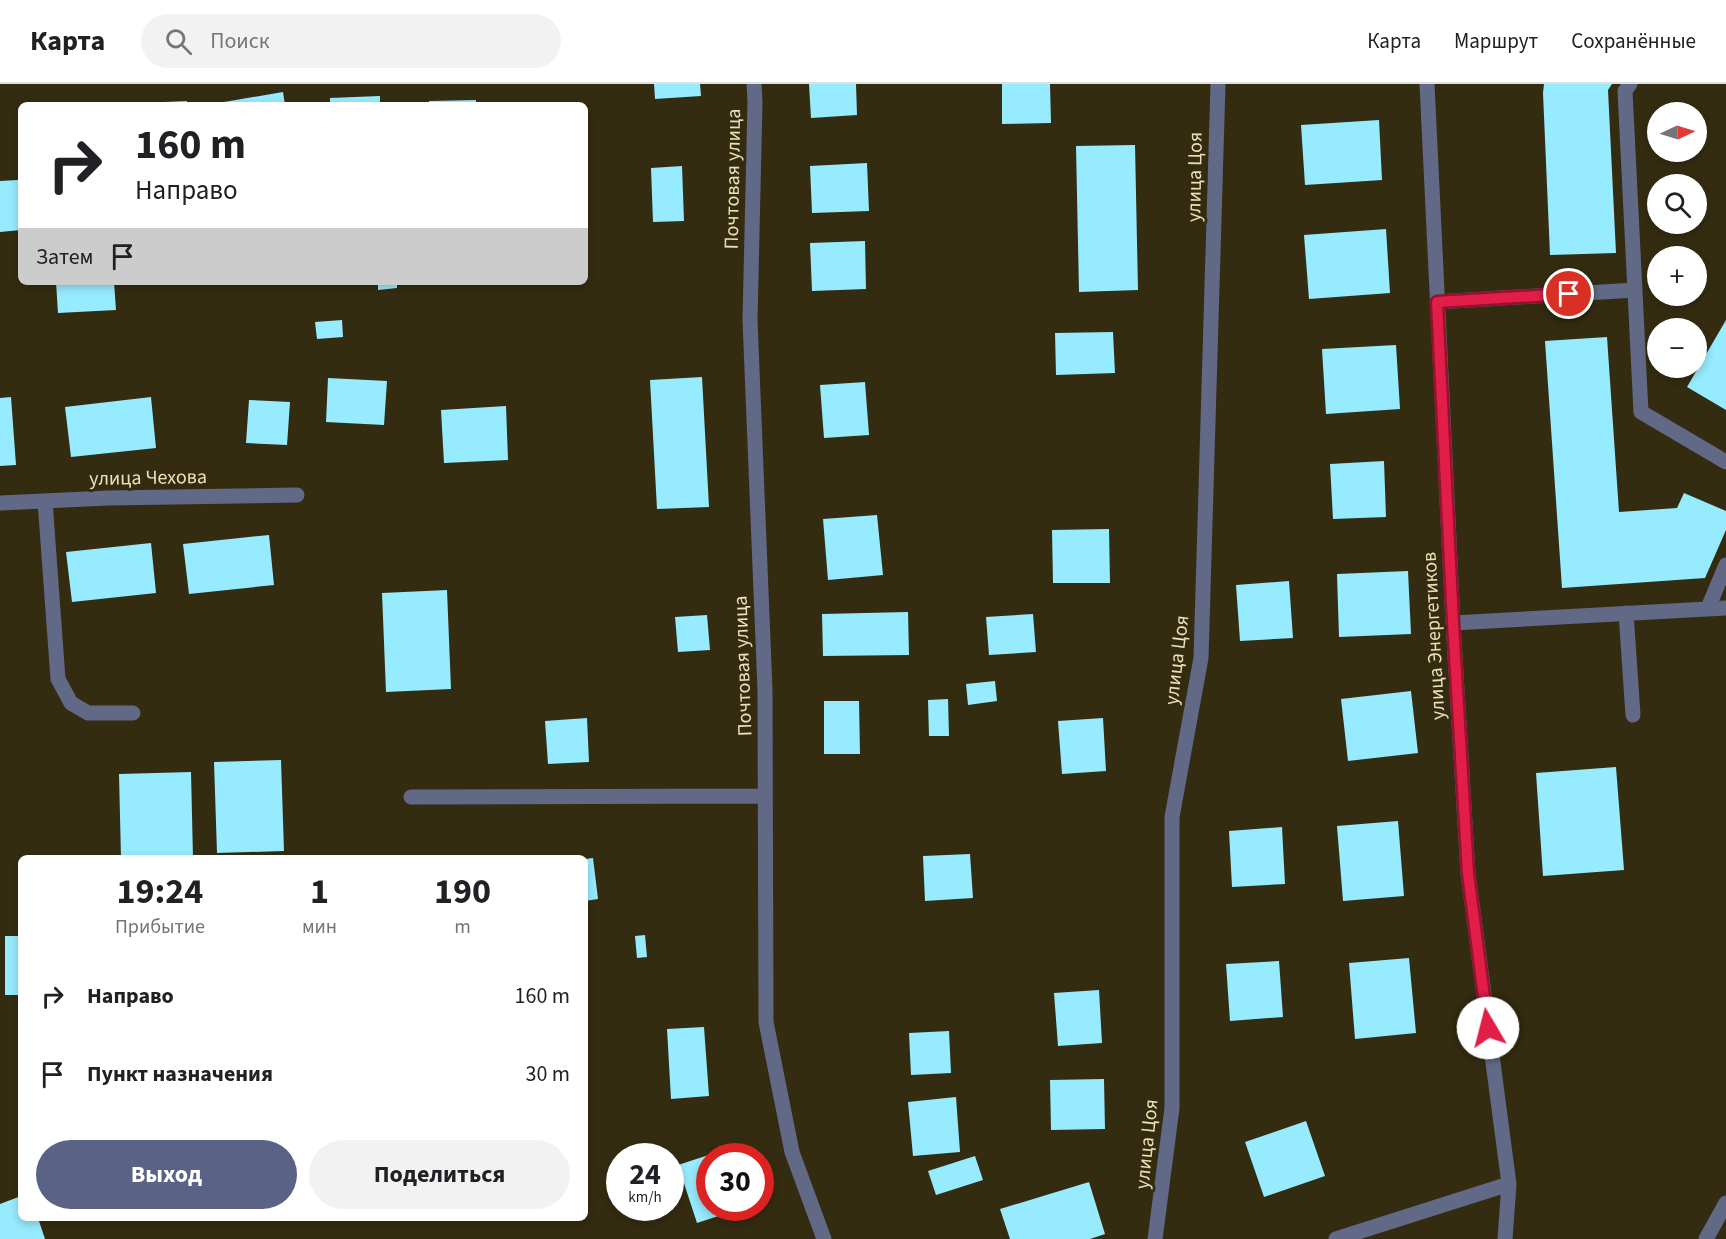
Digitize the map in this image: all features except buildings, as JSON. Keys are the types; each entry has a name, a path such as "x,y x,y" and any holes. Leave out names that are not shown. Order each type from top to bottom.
{"street":[{"name":"Почтовая улица","path":"754,84 756,102 750,320 765,690 766,1023 792,1152 824,1239"},
{"name":"улица Цоя","path":"1155,1239 1172,1108 1172,817 1201,658 1218,84"},
{"name":"улица Энергетиков","path":"1427,84 1453,623 1468,873 1509,1184 1505,1239"},
{"path":"1630,84 1625,91 1641,412 1726,462"},
{"path":"1437,302 1635,290"},
{"name":"улица Чехова","path":"0,503 297,495"},
{"path":"45,501 58,679 71,703 88,713 133,713"},
{"path":"1708,608 1726,565"},
{"path":"1453,623 1726,608"},
{"path":"1626,613 1633,715"},
{"path":"411,797 765,796"},
{"path":"1336,1239 1509,1184"},
{"path":"1706,1239 1726,1203"}],"route":[{"path":"1488,1028 1468,873 1437,302 1569,294"}]}
